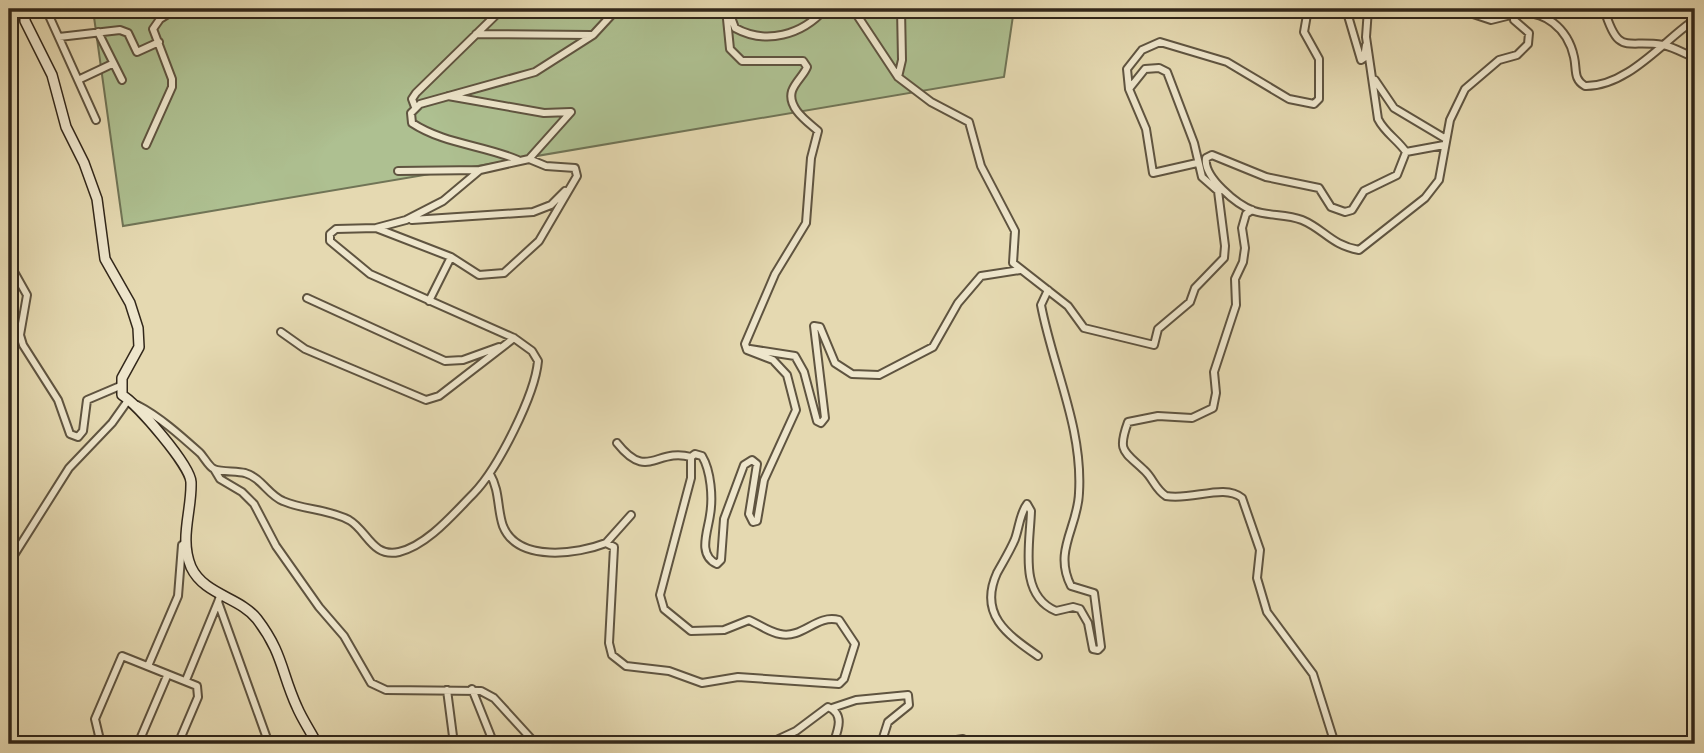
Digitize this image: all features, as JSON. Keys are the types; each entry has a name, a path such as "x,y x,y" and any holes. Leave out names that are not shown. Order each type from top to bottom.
{"main road":[{"path":"24,9 25,21 52,75 66,127 84,163 97,199 106,259 130,303 138,328 139,347 120,386 122,395 133,402 188,472 191,482 186,543 195,574 219,599 248,610 270,637 280,653 297,707 317,744"}],"street":[{"path":"46,9 96,120"},
{"path":"146,145 172,87 153,29 155,24 176,9"},
{"path":"415,107 412,99 416,93 502,9"},
{"path":"520,161 495,150 432,136 412,123 411,113 415,107 448,96 535,72 593,35 617,9"},
{"path":"727,9 735,28 749,36 777,37 813,23 825,9"},
{"path":"727,9 730,49 742,61 806,63 804,74 792,90 792,99 795,108 818,131 811,158 806,223 775,274 749,330 747,350"},
{"path":"853,9 898,77 931,102 970,122 981,166 1014,231 1013,263 1068,306 1084,328 1154,345 1158,329 1190,302 1195,288 1224,258 1220,189 1208,177 1206,158 1212,155 1266,177 1319,188 1331,207 1345,212 1352,210 1364,191 1397,175 1406,152"},
{"path":"898,77 902,60 901,9"},
{"path":"1197,163 1153,173 1146,129 1129,89 1128,69 1142,50 1160,42 1227,62 1289,99 1314,104 1319,99 1319,59 1304,32 1308,9"},
{"path":"1346,9 1361,60 1364,58 1368,9"},
{"path":"1458,9 1490,20 1526,12 1549,18 1568,40 1575,75 1585,86 1605,84 1665,45 1690,23 1695,23"},
{"path":"1604,9 1616,38 1635,46 1665,45 1695,58"},
{"path":"1129,89 1144,69 1159,68 1167,72 1194,143 1202,177 1252,211 1304,221 1340,245 1359,250 1425,198 1439,180 1450,120 1465,89 1499,60 1517,55 1528,44 1529,33 1514,20 1515,14"},
{"path":"59,37 125,31 137,52 159,42"},
{"path":"98,32 122,80"},
{"path":"476,34 593,35"},
{"path":"1366,37 1378,119 1384,131 1395,138 1406,152"},
{"path":"78,80 112,64"},
{"path":"1374,79 1394,107 1445,142"},
{"path":"398,171 480,170 528,159 571,111 544,113 448,96"},
{"path":"1406,152 1445,142"},
{"path":"214,470 256,477 282,501 323,509 347,519 357,525 372,545 385,551 399,552 420,543 454,513 490,474 537,372 535,354 514,338 370,274 330,241 330,234 336,229 376,228 407,220 533,212 551,205 577,176 575,168 546,166 528,159"},
{"path":"407,220 443,201 480,170"},
{"path":"376,228 451,257 479,275 503,273 511,269 548,230 567,189"},
{"path":"1252,211 1246,215 1242,228 1245,248 1243,262 1235,279 1236,305 1213,372 1216,393 1213,408 1192,418 1158,416 1128,422 1122,445 1128,458 1145,470 1166,496 1194,498 1227,490 1242,498 1260,550 1257,578 1268,612 1313,674 1335,744"},
{"path":"429,301 451,257"},
{"path":"9,263 27,295 20,335 23,345 58,400 69,434 78,437 86,448"},
{"path":"747,350 757,348 795,356 804,372 817,421 821,423 825,418 814,326 820,327 835,363 852,374 879,375 933,347 958,303 981,276 1020,270"},
{"path":"1038,656 1007,634 990,603 996,577 1015,540 1027,503 1031,511 1029,570 1032,590 1040,601 1056,611 1080,609 1087,623 1093,649 1098,650 1101,647 1094,593 1071,586 1063,558 1065,541 1080,496 1079,467 1075,432 1041,305 1048,290"},
{"path":"307,298 445,361 463,360 503,346"},
{"path":"281,332 305,349 426,400 439,396 514,338"},
{"path":"617,443 628,457 638,462 679,455 702,456 707,464 711,505 705,545 709,558 717,564 721,560 724,519 744,465 752,460 757,464 749,514 750,519 757,522 764,480 796,410 787,375 773,360 747,350"},
{"path":"78,437 83,430 87,400 120,386"},
{"path":"9,563 69,468 133,402 152,413 194,447 220,479 242,492 254,504 276,546 319,607 344,636 371,683 386,690 472,690 494,698 536,744"},
{"path":"606,544 616,552 609,643 612,654 626,666 669,671 702,683 738,677 774,682 842,682 855,644 839,620 825,618 791,635 780,635 749,620 724,630 691,631 664,609 660,594 663,575 691,478 691,457"},
{"path":"490,474 498,493 502,524 519,543 538,551 587,550 606,544 631,515"},
{"path":"148,666 178,596 182,545 186,543"},
{"path":"186,680 219,599"},
{"path":"219,599 270,744"},
{"path":"101,744 95,719 119,658 127,656 167,676 186,680 199,690 178,744"},
{"path":"138,744 167,676"},
{"path":"447,690 454,744"},
{"path":"472,690 494,744"},
{"path":"768,744 796,731 824,708 856,700 908,695 909,705 888,723 881,744"},
{"path":"832,708 839,720 833,744"},
{"path":"930,744 963,739 967,744"}],"green space":[{"path":"88,9 1014,9 1004,77 123,226 94,17"}]}
